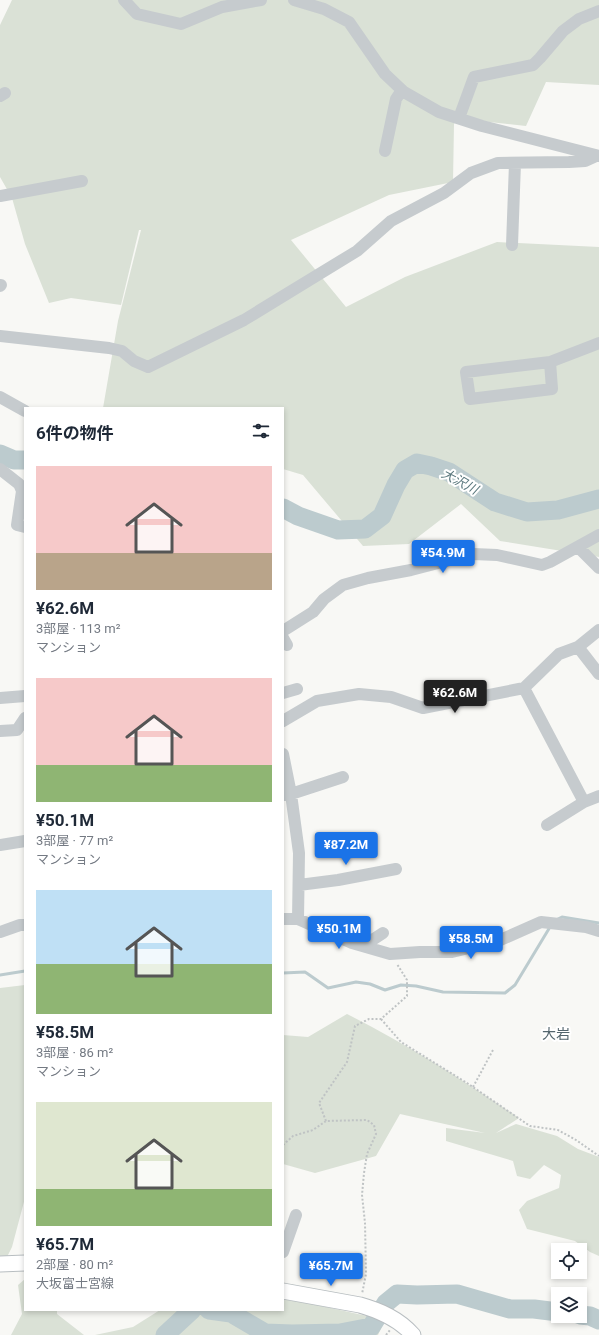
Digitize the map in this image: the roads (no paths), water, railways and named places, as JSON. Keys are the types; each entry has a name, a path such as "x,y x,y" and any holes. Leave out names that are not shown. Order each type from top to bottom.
{"main road":[{"path":"0,1264 24,1263"},
{"path":"284,1291 366,1306 387,1314 408,1329 413,1335"}],"street":[{"path":"124,0 137,14 181,24 222,7 261,0"},
{"path":"294,0 324,9 349,22 385,74 402,90 439,112 482,126 598,156"},
{"path":"459,118 474,77 533,65 563,31 579,19 599,11"},
{"path":"385,151 396,99 402,90"},
{"path":"0,336 109,348 122,351 134,361 148,366 244,320 357,251 391,221 444,193 471,174 498,163 585,161 598,156"},
{"path":"512,245 515,163"},
{"path":"0,196 82,181"},
{"path":"550,362 552,389 470,399 466,372 550,362 599,343"},
{"path":"0,397 24,410"},
{"path":"0,469 19,484 22,491 17,525 24,527"},
{"path":"284,630 313,612 324,600 343,585 473,554 497,555 542,564 550,562 599,535"},
{"path":"578,547 599,568"},
{"path":"284,720 317,702 359,694 391,697 423,708 524,688 559,654 578,647 599,630"},
{"path":"578,647 599,674"},
{"path":"524,688 584,802"},
{"path":"284,693 297,689"},
{"path":"0,698 24,696"},
{"path":"0,731 17,730 24,720"},
{"path":"284,764 287,794 300,853 298,919"},
{"path":"287,794 343,777"},
{"path":"547,825 584,802 599,796"},
{"path":"0,845 24,841"},
{"path":"299,885 338,880 396,868"},
{"path":"284,918 298,919 352,943 390,954 452,952 498,941 541,922 586,927 599,931"},
{"path":"0,932 20,925 24,926"},
{"path":"363,946 383,933"},
{"path":"284,1249 296,1215"}],"waterway":[{"name":"大沢川","path":"0,454 14,460 24,460"},
{"name":"大沢川","path":"284,509 298,516 338,530 365,529 382,516 396,485 405,470 417,463 449,472 495,502 527,512 558,510 599,499"},
{"path":"556,920 562,917 599,923"},
{"path":"284,973 305,972 328,988 356,982 370,984 385,990 401,985 416,986 443,992 505,993 515,985 550,927"},
{"path":"0,975 24,971"},
{"path":"216,1311 231,1313 265,1333 292,1334 340,1333 371,1327 386,1303 397,1294 457,1294 510,1309 534,1309 551,1311"},
{"path":"165,1335 191,1311"},
{"path":"587,1316 599,1320"}],"district":[{"name":"大岩","path":"556,1034"}]}
